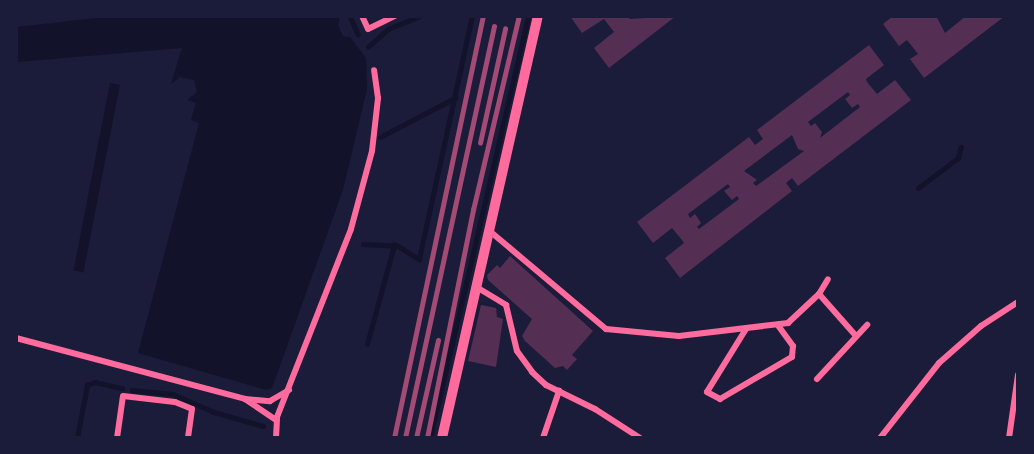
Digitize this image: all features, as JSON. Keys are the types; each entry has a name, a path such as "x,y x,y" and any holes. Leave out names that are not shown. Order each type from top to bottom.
{"street":[{"path":"362,16 368,29 395,16"},
{"path":"442,438 492,233 538,16"},
{"path":"276,438 276,420 291,389 351,229 372,151 378,98 374,70"},
{"path":"492,233 606,329 679,336 788,323 819,294 828,279"},
{"path":"478,288 506,304 523,361 546,385 640,438"},
{"path":"819,294 856,336"},
{"path":"880,438 939,363 981,326 1017,302"},
{"path":"746,329 707,392 720,399 792,357 793,346 778,325"},
{"path":"817,379 867,325"},
{"path":"16,338 245,399 270,401 291,389"},
{"path":"1009,438 1017,400 1017,375"},
{"path":"543,438 559,391"},
{"path":"117,438 123,396 175,402 192,409 188,438"},
{"path":"245,399 276,420"}],"shaded area":[{"path":"113,16 340,17 338,25 343,36 350,37 366,58 367,89 343,190 272,388 266,390 138,353 199,123 191,120 196,103 187,100 197,92 194,80 180,77 171,84 182,48 17,62 17,27"},
{"path":"110,83 120,85 83,272 74,270"}],"building":[{"path":"570,16 628,16 630,19 676,16 609,68 594,48 614,32 604,19 582,33"},
{"path":"893,16 936,16 945,33 966,16 1005,16 924,78 910,59 918,54 907,40 899,46 883,24"},
{"path":"869,45 884,65 866,79 867,82 877,94 895,80 911,100 798,186 792,178 786,183 792,191 680,278 665,258 684,243 682,240 672,228 653,243 637,222 749,137 755,145 763,139 757,130","holes":["848,92 850,95 845,99 852,108 858,104 860,107 820,138 822,132 815,123 811,126 808,122","792,135 798,149 804,151 756,186 753,183 757,180 744,171","728,184 730,187 724,191 732,200 737,196 739,199 699,229 697,227 701,223 695,214 690,218 688,214"]},
{"path":"510,256 593,331 572,355 577,359 567,370 563,366 555,368 525,341 522,336 532,319 488,280 487,275 497,265 500,268"},
{"path":"481,305 496,308 497,317 503,319 496,367 468,361"}],"waterway":[{"path":"350,16 358,34"},
{"path":"368,47 388,29 421,16"},
{"path":"363,244 398,246 419,259 472,16"},
{"path":"430,438 528,16"},
{"path":"380,137 455,98"},
{"path":"918,188 958,158 961,147"},
{"path":"367,344 394,245"},
{"path":"77,438 87,385 95,382 122,388"},
{"path":"132,390 173,394 214,412 263,426"}],"railway":[{"path":"394,438 483,16"},
{"path":"427,438 473,210 519,16"},
{"path":"405,438 494,27"},
{"path":"480,143 505,29"},
{"path":"416,438 438,340"}]}
